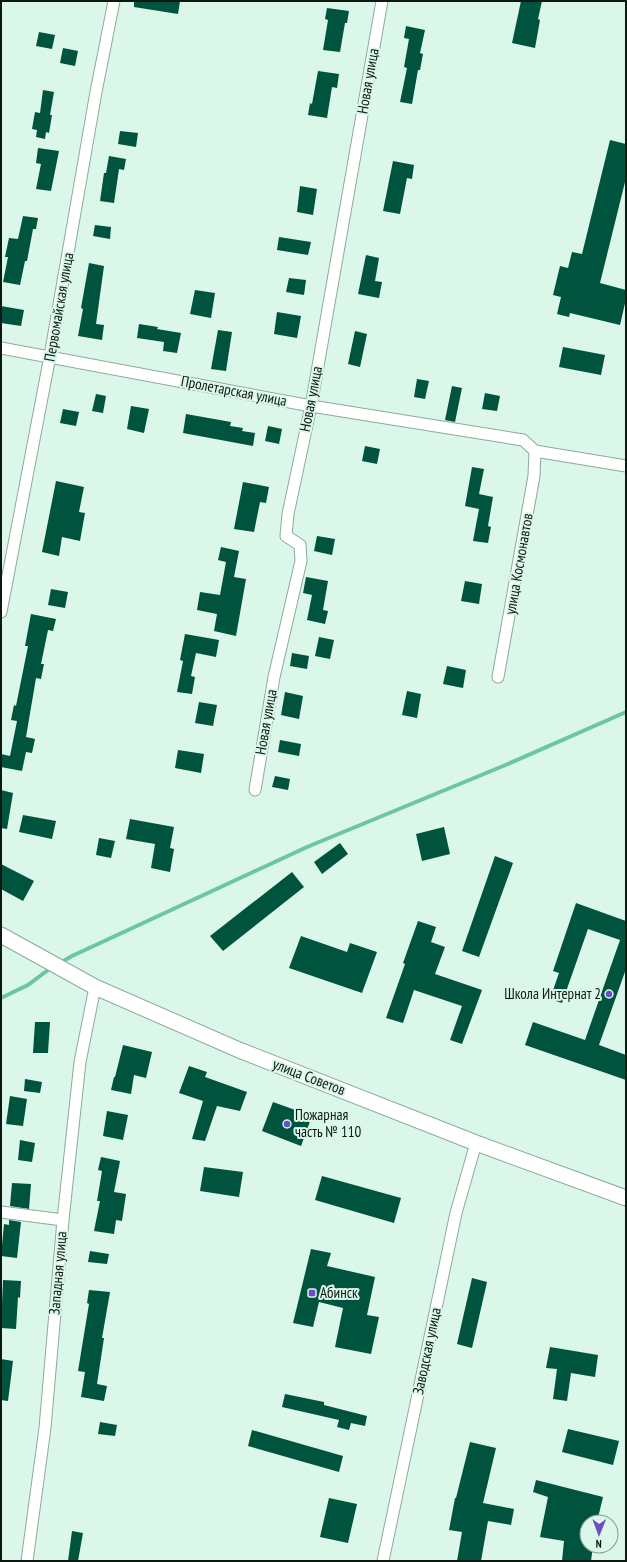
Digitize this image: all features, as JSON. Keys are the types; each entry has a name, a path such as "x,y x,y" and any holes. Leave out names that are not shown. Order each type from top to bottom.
{"main road":[{"name":"улица Советов","path":"1,935 95,987 239,1050 476,1143 626,1198"}],"street":[{"name":"Первомайская улица","path":"1,612 50,356 96,92 114,1"},
{"name":"Новая улица","path":"255,790 274,677 301,561 300,545 286,536 288,514 311,406 382,1"},
{"name":"Пролетарская улица","path":"1,348 311,406 523,440 535,450"},
{"path":"535,450 626,466"},
{"name":"улица Космонавтов","path":"498,678 534,476 535,450"},
{"name":"Западная улица","path":"27,1561 45,1428 63,1220 80,1062 95,987"},
{"name":"Заводская улица","path":"383,1561 456,1213 476,1143"},
{"path":"1,1212 63,1220"}],"building":[{"path":"134,1 180,1 178,14 134,7"},
{"path":"521,1 542,1 538,19 540,20 535,48 512,43"},
{"path":"327,8 349,11 347,23 345,23 340,52 323,50 328,20 325,19"},
{"path":"406,26 425,30 420,53 423,54 420,70 418,70 412,104 400,102 407,68 404,67 409,39 404,38"},
{"path":"39,32 55,35 52,49 36,46"},
{"path":"63,48 78,51 75,66 60,63"},
{"path":"318,71 339,74 337,88 332,87 327,118 308,115 310,103 312,104"},
{"path":"43,90 54,92 49,133 46,132 45,139 36,137 37,130 32,129 35,112 40,113"},
{"path":"120,131 138,133 136,147 118,144"},
{"path":"610,140 626,144 626,178 600,283 626,290 626,299 620,325 570,313 569,317 557,314 561,297 553,295 560,266 568,268 572,252 582,254"},
{"path":"38,148 59,151 51,191 36,189 41,164 36,163"},
{"path":"109,156 126,159 124,170 119,169 114,203 100,201 104,173 106,173"},
{"path":"393,161 414,165 412,179 407,178 400,214 383,211"},
{"path":"300,186 317,189 313,215 297,212"},
{"path":"23,216 38,218 36,229 33,229 27,261 25,261 20,285 3,282 8,257 5,257 9,238 18,239"},
{"path":"95,225 111,227 110,239 93,236"},
{"path":"279,237 311,242 308,255 277,250"},
{"path":"366,255 379,258 375,281 382,282 379,298 358,294"},
{"path":"89,263 104,266 96,324 104,325 102,340 78,336 83,309 81,308"},
{"path":"289,278 306,280 304,295 286,292"},
{"path":"195,290 215,293 211,318 190,314"},
{"path":"1,306 24,310 21,326 1,323"},
{"path":"277,312 301,316 297,338 274,334"},
{"path":"139,324 181,333 177,353 163,351 164,342 137,338"},
{"path":"218,330 232,332 226,371 211,369"},
{"path":"355,331 367,334 360,367 348,364"},
{"path":"563,347 605,355 601,375 559,367"},
{"path":"417,379 429,381 425,399 414,397"},
{"path":"452,386 462,388 455,422 445,420"},
{"path":"485,393 500,396 497,411 482,409"},
{"path":"96,394 106,396 103,413 92,411"},
{"path":"131,406 149,409 144,433 127,429"},
{"path":"63,409 79,412 76,426 60,423"},
{"path":"186,414 231,422 230,426 243,428 242,431 255,433 253,446 183,433"},
{"path":"268,426 282,429 279,444 265,441"},
{"path":"365,446 380,449 377,464 362,461"},
{"path":"472,467 484,469 479,494 493,497 488,526 491,527 488,543 473,541 479,509 465,506"},
{"path":"56,481 84,487 79,512 85,513 80,541 62,537 59,556 42,552"},
{"path":"243,482 269,487 266,503 260,502 254,532 234,529"},
{"path":"317,536 335,539 332,555 314,551"},
{"path":"221,547 239,551 234,577 246,579 236,636 214,631 217,614 197,610 200,592 220,595 226,562 218,560"},
{"path":"306,577 328,581 323,610 328,611 325,624 307,620 312,595 303,593"},
{"path":"465,581 482,584 479,604 461,601"},
{"path":"51,589 68,592 65,608 48,605"},
{"path":"31,614 56,619 53,631 48,630 41,664 44,664 41,679 36,678 26,737 35,739 32,753 26,752 22,771 1,767 1,754 10,756 17,721 11,720 14,705 16,706 28,646 25,646"},
{"path":"185,634 219,640 216,657 196,653 191,676 195,677 192,694 177,692 183,661 180,660"},
{"path":"319,637 334,640 330,659 315,656"},
{"path":"292,653 309,656 307,669 290,666"},
{"path":"447,666 466,670 463,688 443,684"},
{"path":"407,691 421,694 417,718 402,715"},
{"path":"285,692 303,696 299,719 281,715"},
{"path":"199,702 217,705 213,726 195,723"},
{"path":"280,740 301,744 299,756 278,752"},
{"path":"178,750 204,754 201,773 175,768"},
{"path":"275,776 290,779 288,790 272,787"},
{"path":"1,790 13,793 7,829 1,828"},
{"path":"23,815 56,821 52,839 19,832"},
{"path":"130,819 174,827 170,848 174,849 170,872 151,868 155,844 126,839"},
{"path":"444,827 450,854 422,861 416,834"},
{"path":"99,838 115,841 111,858 96,855"},
{"path":"340,843 348,854 322,874 314,862"},
{"path":"495,856 513,863 479,957 462,951"},
{"path":"1,864 34,881 23,901 1,889"},
{"path":"292,872 304,887 223,951 210,936"},
{"path":"576,903 626,921 626,969 599,1045 626,1055 626,1080 525,1045 533,1022 585,1040 620,940 588,929 562,1003 550,999 559,973 553,971"},
{"path":"418,921 436,927 431,942 445,947 435,974 482,990 462,1044 450,1040 462,1006 414,990 403,1023 386,1018"},
{"path":"301,936 347,952 350,943 377,952 362,993 289,968"},
{"path":"35,1022 50,1022 48,1053 33,1053"},
{"path":"123,1045 152,1052 146,1078 134,1075 131,1094 111,1090"},
{"path":"189,1066 207,1072 205,1077 247,1092 240,1111 217,1106 205,1141 192,1139 203,1101 179,1093"},
{"path":"25,1079 42,1082 40,1093 24,1091"},
{"path":"10,1096 27,1099 23,1126 6,1124"},
{"name":"Пожарная часть № 110","path":"273,1102 312,1116 301,1146 262,1131"},
{"path":"107,1111 128,1115 123,1140 103,1136"},
{"path":"20,1140 35,1143 32,1162 18,1160"},
{"path":"101,1157 120,1161 114,1192 126,1194 122,1221 116,1220 114,1234 94,1231 100,1201 97,1201 102,1171 98,1170"},
{"path":"204,1167 243,1172 239,1197 200,1191"},
{"path":"322,1176 401,1198 394,1223 315,1200"},
{"path":"12,1183 31,1184 29,1209 10,1206"},
{"path":"9,1220 21,1222 17,1258 1,1256 4,1224 9,1225"},
{"path":"311,1249 331,1253 327,1266 375,1277 367,1315 379,1317 371,1354 335,1347 343,1308 319,1302 313,1327 293,1323"},
{"path":"90,1251 109,1254 107,1264 88,1262"},
{"path":"472,1278 487,1282 472,1348 457,1344"},
{"path":"3,1280 21,1281 20,1298 18,1297 16,1329 1,1328"},
{"path":"89,1290 110,1292 102,1338 104,1338 97,1384 107,1386 104,1401 81,1397 85,1372 78,1371 89,1304 87,1303"},
{"path":"550,1347 598,1355 595,1377 571,1373 567,1401 553,1399 557,1369 546,1368"},
{"path":"1,1359 13,1361 8,1401 1,1400"},
{"path":"285,1394 324,1402 324,1405 367,1416 365,1426 351,1423 349,1430 337,1427 339,1420 282,1407"},
{"path":"100,1422 117,1425 115,1436 98,1434"},
{"path":"568,1429 619,1441 613,1465 562,1452"},
{"path":"252,1430 343,1456 339,1472 248,1446"},
{"path":"470,1442 496,1448 483,1503 514,1509 511,1525 488,1521 481,1561 457,1561 462,1532 449,1530 455,1498"},
{"path":"536,1480 603,1497 599,1514 579,1514 579,1554 592,1554 591,1561 562,1561 564,1541 540,1537 548,1497 533,1492"},
{"path":"329,1498 357,1504 348,1543 320,1537"},
{"path":"72,1531 83,1533 78,1561 68,1561"}],"waterway":[{"path":"60,963 72,956 307,847 508,764 626,712"},
{"path":"1,998 28,985 52,967"}],"place":[{"name":"Школа Интернат 2","path":"609,994"},
{"name":"Пожарная часть № 110","path":"287,1124"},
{"name":"Абинск","path":"312,1293"}]}
